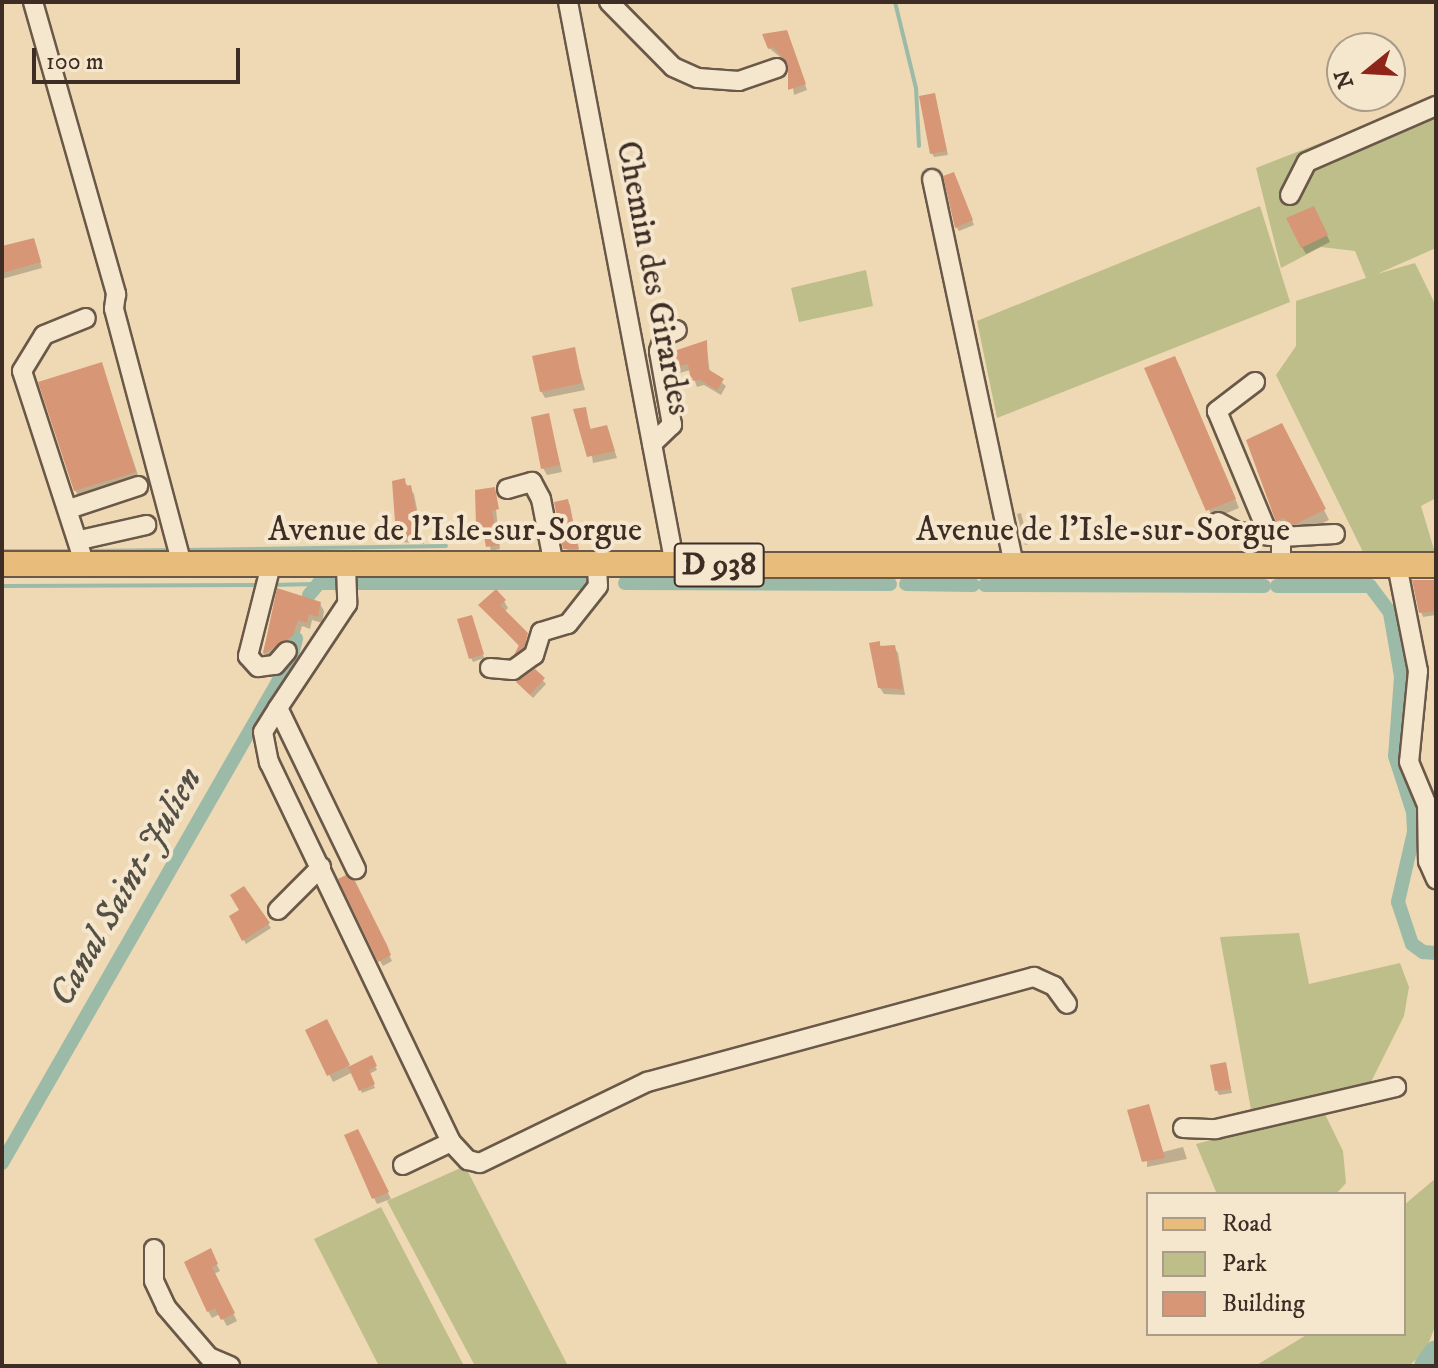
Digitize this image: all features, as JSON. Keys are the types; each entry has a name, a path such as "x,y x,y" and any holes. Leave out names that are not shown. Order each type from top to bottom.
{"main road":[{"name":"Avenue de l'Isle-sur-Sorgue","path":"2,564 1436,565"}],"street":[{"path":"33,2 116,294 114,309 182,565"},
{"name":"Chemin des Girardes","path":"568,2 675,565"},
{"path":"609,2 673,67 698,78 739,81 777,68"},
{"path":"1290,195 1307,162 1436,106"},
{"path":"932,179 1014,565"},
{"path":"85,565 80,540 22,371 44,335 86,318"},
{"path":"652,444 672,425 659,351 664,336 677,330"},
{"path":"1255,382 1217,411 1275,537 1281,565"},
{"path":"507,489 532,482 541,499 554,565"},
{"path":"69,509 138,486"},
{"path":"1218,522 1237,532 1275,537 1335,534"},
{"path":"80,540 146,525"},
{"path":"271,565 248,656 258,667 275,665 287,651"},
{"path":"490,668 513,670 534,655 541,632 568,624 598,586 597,565"},
{"path":"1397,565 1418,671 1417,701 1409,727 1409,762 1427,805 1428,861 1436,879"},
{"path":"346,566 347,604 263,732 269,762 451,1142 468,1160 480,1163 647,1082 1034,977 1054,986 1067,1004"},
{"path":"1417,701 1436,699"},
{"path":"278,708 356,869"},
{"path":"278,910 321,867"},
{"path":"1183,1128 1216,1129 1396,1087"},
{"path":"403,1165 451,1142"},
{"path":"154,1249 154,1281 166,1307 209,1357 230,1366"}],"green space":[{"path":"1436,98 1436,248 1377,274 1415,263 1436,306 1436,498 1421,506 1436,556 1364,554 1276,375 1296,346 1296,301 1366,278 1355,251 1321,247 1281,268 1256,168"},
{"path":"1260,206 1290,302 997,418 977,321"},
{"path":"866,270 873,306 799,322 791,288"},
{"path":"1299,933 1309,984 1400,963 1409,987 1404,1016 1367,1090 1252,1115 1220,937"},
{"path":"1323,1110 1343,1151 1346,1183 1338,1192 1216,1192 1196,1144"},
{"path":"465,1166 568,1366 475,1366 387,1201"},
{"path":"1436,1178 1436,1324 1426,1350 1409,1366 1255,1366 1305,1336 1406,1336 1406,1203"},
{"path":"381,1207 464,1366 379,1366 314,1239"}],"building":[{"path":"787,30 806,84 788,90 788,63 773,47 768,49 762,34"},
{"path":"935,93 947,151 930,154 919,96"},
{"path":"954,172 973,220 955,228 943,176"},
{"path":"1314,206 1328,235 1301,248 1286,218"},
{"path":"34,238 41,262 2,273 2,246"},
{"path":"707,340 708,369 724,379 717,390 700,380 691,381 688,364 674,367 671,352"},
{"path":"575,347 582,383 540,392 532,356"},
{"path":"1175,356 1236,499 1206,511 1144,368"},
{"path":"102,362 136,472 74,491 38,382"},
{"path":"586,407 590,429 607,425 615,451 587,457 573,409"},
{"path":"549,413 560,465 541,469 531,417"},
{"path":"1282,423 1326,509 1288,525 1284,518 1276,522 1246,440"},
{"path":"405,478 406,486 411,485 421,538 396,535 392,481"},
{"path":"495,487 499,509 492,511 499,545 486,547 482,525 476,526 475,490"},
{"path":"568,499 579,549 563,549 554,502"},
{"path":"1412,580 1435,580 1436,611 1419,613"},
{"path":"277,588 321,602 318,617 309,614 307,623 298,620 293,636 263,654"},
{"path":"496,589 506,600 500,605 528,633 524,648 514,655 519,645 478,605"},
{"path":"472,615 484,654 469,659 457,619"},
{"path":"880,641 880,646 895,645 903,689 878,688 869,643"},
{"path":"535,669 545,678 530,695 516,682"},
{"path":"346,875 355,881 391,955 378,962 338,879"},
{"path":"244,886 270,923 242,941 229,916 239,910 230,895"},
{"path":"327,1019 350,1065 327,1076 305,1030"},
{"path":"372,1055 377,1066 369,1070 375,1084 359,1091 348,1067"},
{"path":"1226,1062 1231,1089 1215,1091 1210,1065"},
{"path":"1149,1104 1165,1158 1142,1162 1127,1110"},
{"path":"358,1129 389,1192 372,1199 344,1135"},
{"path":"211,1248 218,1264 212,1267 235,1313 221,1320 215,1308 207,1312 184,1262"}],"waterway":[{"path":"895,2 916,88 919,146"},
{"path":"185,550 446,546"},
{"path":"85,551 172,550"},
{"path":"2,551 76,551"},
{"name":"Canal Saint-Julien","path":"309,595 319,583 341,583"},
{"name":"Canal Saint-Julien","path":"357,583 588,583"},
{"name":"Canal Saint-Julien","path":"625,583 890,584"},
{"path":"272,585 316,584"},
{"name":"Canal Saint-Julien","path":"906,584 973,585"},
{"path":"2,586 260,585"},
{"name":"Canal Saint-Julien","path":"985,585 1264,586"},
{"name":"Canal Saint-Julien","path":"1277,586 1370,586 1390,613 1401,677 1395,756 1413,812 1414,832 1398,902 1412,944 1423,952 1436,953"},
{"name":"Canal Saint-Julien","path":"2,1163 291,659 296,639"},
{"path":"1426,1366 1436,1352"}]}
